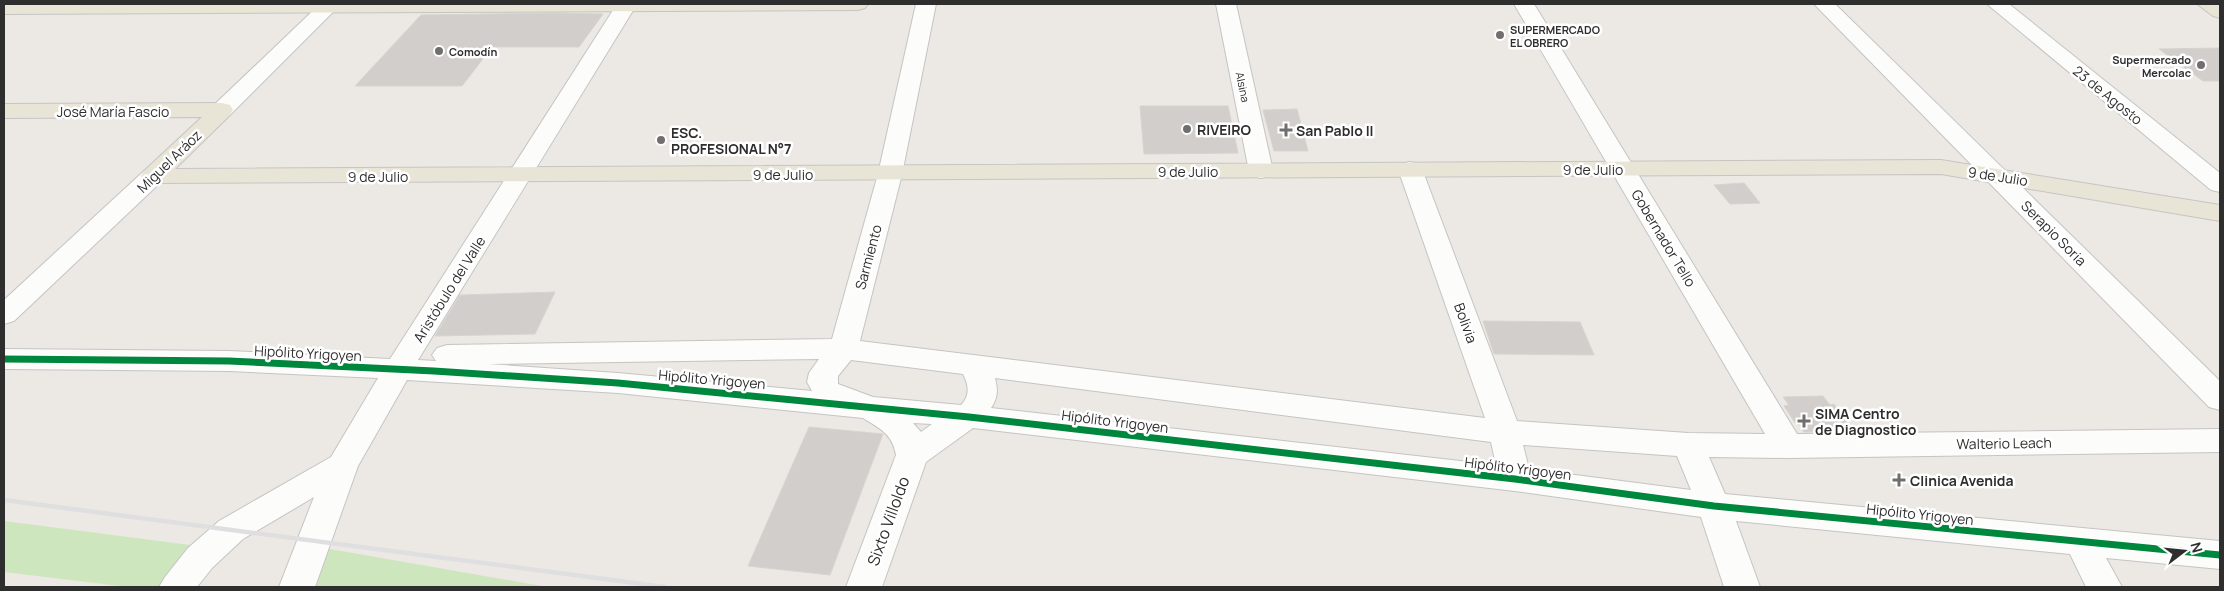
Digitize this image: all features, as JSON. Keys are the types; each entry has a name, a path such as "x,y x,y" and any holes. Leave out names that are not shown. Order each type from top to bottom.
{"main road":[{"path":"4,8 28,6 858,4"},
{"path":"2207,4 2220,12"},
{"path":"4,23 28,6"},
{"name":"José María Fascio","path":"4,111 222,110"},
{"name":"Miguel Aráoz","path":"153,176 222,110"},
{"name":"9 de Julio","path":"153,176 890,174 1410,169 1941,167 2220,213"}],"street":[{"name":"Aristóbulo del Valle","path":"297,587 342,465 402,363 626,4"},
{"name":"Sarmiento","path":"912,455 908,436 894,423 870,407 826,391 822,382 824,373 844,349 890,174 926,4"},
{"name":"Alsina","path":"1226,4 1261,171"},
{"name":"Gobernador Tello","path":"1524,4 1788,446"},
{"name":"Serapio Soria","path":"1824,4 2220,399"},
{"name":"23 de Agosto","path":"1997,4 2220,185"},
{"name":"Miguel Aráoz","path":"222,110 330,5"},
{"name":"Bolivia","path":"1410,169 1505,432 1515,479"},
{"name":"Miguel Aráoz","path":"4,315 153,176"},
{"name":"Hipólito Yrigoyen","path":"4,359 402,363 844,349 1505,432 1688,445 1788,446"},
{"name":"Hipólito Yrigoyen","path":"402,363 969,417 1515,479 1714,506 2220,555"},
{"path":"912,455 969,417 981,404 983,389 980,375 974,366"},
{"name":"Walterio Leach","path":"1788,446 2220,440"},
{"path":"1688,445 1714,506 1742,587"},
{"name":"Sixto Villoldo","path":"864,587 912,455"},
{"path":"177,587 200,558 232,530 342,465"},
{"path":"2081,543 2104,587"}],"green space":[{"path":"4,521 198,546 163,587 128,587 4,572"},
{"path":"324,548 548,587 308,587"}],"building":[{"name":"Comodín","path":"603,14 579,47 492,47 462,86 355,86 421,15"},
{"name":"Supermercado Mercolac","path":"2220,48 2220,81 2203,81 2159,49"},
{"name":"RIVEIRO","path":"1140,106 1228,106 1238,153 1144,154"},
{"name":"San Pablo II","path":"1297,109 1308,151 1274,151 1263,110"},
{"path":"1744,183 1760,203 1730,204 1714,185"},
{"path":"555,292 535,334 435,336 460,295"},
{"path":"1483,321 1580,322 1594,355 1494,354"},
{"path":"1823,396 1830,405 1834,404 1853,431 1804,432 1784,406 1789,405 1783,397"},
{"path":"809,427 883,434 830,575 748,566"}],"railway":[{"path":"4,500 665,587"}],"cycle path":[{"path":"4,359 229,361 434,371 618,383 969,417 1515,479 1714,506 2220,555"}],"place":[{"name":"SUPERMERCADO EL OBRERO","path":"1500,35"},
{"name":"Comodín","path":"439,51"},
{"name":"Supermercado Mercolac","path":"2201,65"},
{"name":"RIVEIRO","path":"1187,129"},
{"name":"San Pablo II","path":"1286,130"},
{"name":"ESC. PROFESIONAL N°7","path":"661,140"},
{"name":"SIMA Centro de Diagnostico","path":"1804,421"},
{"name":"Clinica Avenida","path":"1899,480"}]}
